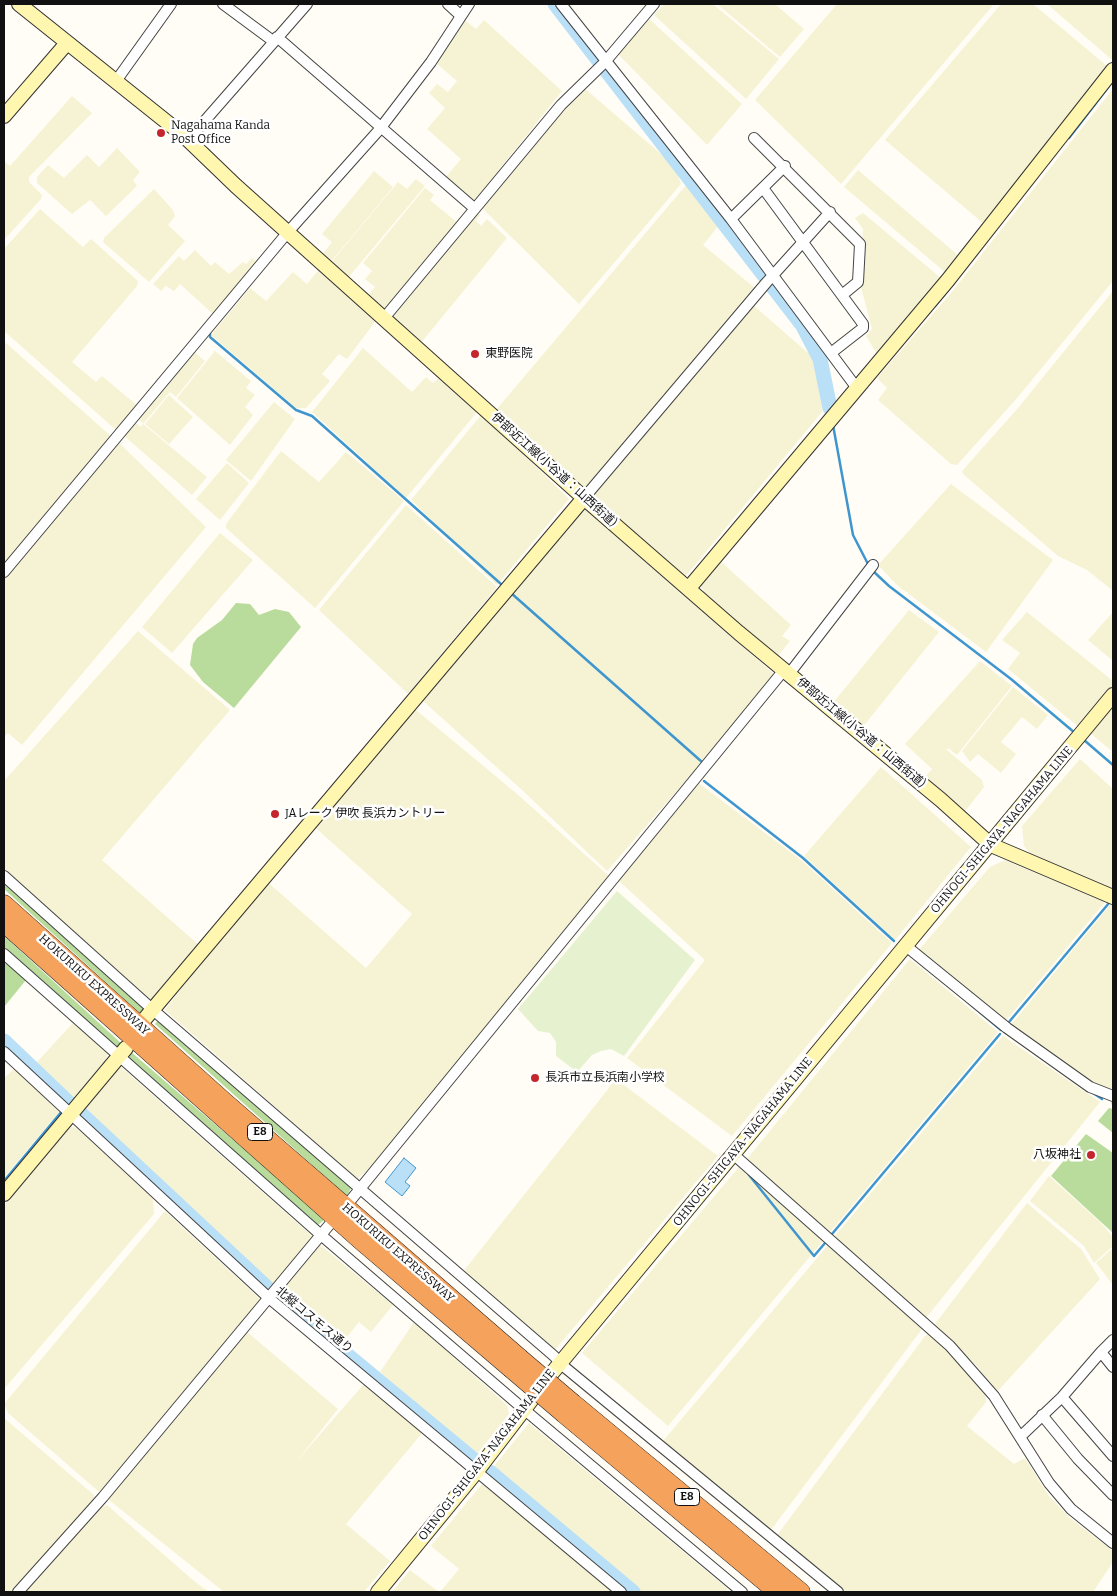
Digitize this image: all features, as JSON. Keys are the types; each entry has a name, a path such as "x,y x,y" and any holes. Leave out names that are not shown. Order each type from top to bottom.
{"highway":[{"name":"HOKURIKU EXPRESSWAY","path":"4,904 515,1363"},
{"name":"HOKURIKU EXPRESSWAY","path":"4,922 317,1202 569,1408 801,1592"},
{"name":"HOKURIKU EXPRESSWAY","path":"569,1408 777,1592"}],"main road":[{"name":"伊部近江線(小谷道：山西街道)","path":"19,4 185,138 584,498 787,672 934,794 991,845 1113,897"},
{"path":"4,116 67,43"},
{"path":"689,588 856,387 948,280 1113,70"},
{"path":"144,1022 152,1009 416,700 584,498"},
{"name":"OHNOGI-SHIGAYA-NAGAHAMA LINE","path":"378,1592 477,1471 523,1408 732,1154 991,845 1113,695"},
{"path":"4,1194 66,1111 122,1052"}],"street":[{"path":"116,81 171,4"},
{"path":"224,4 275,39 381,126 474,208"},
{"path":"185,138 307,4"},
{"path":"448,4 460,15"},
{"path":"4,572 288,232 381,126 431,62 469,4"},
{"path":"561,4 603,64 731,219 770,280 831,353 856,387"},
{"path":"385,317 561,105 603,64 654,4"},
{"path":"754,138 785,166 860,244 858,282 842,295"},
{"path":"731,219 785,166"},
{"path":"763,188 864,324 863,328 831,353"},
{"path":"584,498 830,212"},
{"path":"350,1201 787,672 870,568"},
{"path":"4,876 152,1009 560,1363 838,1592"},
{"path":"906,946 1007,1028 1090,1087 1113,1096"},
{"path":"4,954 122,1052 321,1235 742,1592"},
{"name":"北縦コスモス通り","path":"4,1052 66,1111 272,1296 621,1592"},
{"path":"732,1154 950,1346 994,1396 1049,1484 1071,1509 1113,1543"},
{"path":"18,1592 103,1497 330,1224"},
{"path":"1020,1437 1062,1397 1113,1340"},
{"path":"1101,1352 1113,1367"},
{"path":"1062,1397 1113,1456"},
{"path":"1042,1415 1078,1459 1113,1495"}],"shaded area":[{"path":"664,4 713,4 779,59 746,99 654,15"},
{"path":"717,4 775,4 804,29 780,57"},
{"path":"837,4 994,4 841,184 755,100"},
{"path":"1001,4 1033,4 1107,66 984,224 885,140"},
{"path":"1047,4 1113,4 1113,59 1111,59"},
{"path":"647,17 742,104 707,145 617,53"},
{"path":"464,20 476,29 484,20 562,91 474,201 469,200 444,179 461,159 427,129 445,108 429,93 437,84 448,92 457,81 436,63"},
{"path":"583,87 675,166 681,184 579,304 481,207"},
{"path":"1113,89 1113,281 1018,397 957,465 951,464 878,400 887,388 877,378 951,293"},
{"path":"72,96 92,113 29,177 29,182 42,195 41,199 4,240 4,161 10,166"},
{"path":"117,148 140,172 133,180 137,186 106,216 90,200 72,214 37,183 37,177 48,165 64,178 87,155 99,167"},
{"path":"858,170 959,256 946,273 844,187"},
{"path":"374,171 393,187 330,263 321,256 332,242 322,234"},
{"path":"416,179 425,186 348,278 330,264 398,182 407,189"},
{"path":"687,184 719,225 703,245 755,288 586,490 496,410"},
{"path":"425,188 434,195 430,200 458,223 385,311 368,296 375,287 365,279 372,271 363,263"},
{"path":"154,189 173,210 175,216 168,225 185,241 149,282 103,242 104,238"},
{"path":"40,209 83,247 91,239 138,281 137,286 72,362 96,382 102,376 138,406 119,429 116,430 4,331 4,249"},
{"path":"476,212 480,215 476,221 481,226 487,219 507,238 420,344 390,316"},
{"path":"863,213 941,278 877,354 866,336 872,329 861,287 863,229 855,218"},
{"path":"195,250 211,266 215,262 229,274 243,262 246,264 252,258 258,263 214,315 180,284 174,291 166,286 161,291 153,284 179,256 184,261"},
{"path":"321,267 378,318 347,359 339,354 322,374 330,381 306,408 296,408 211,335 250,288 266,301 293,272 307,284"},
{"path":"1113,291 1113,591 1087,570 1058,556 963,474 962,471 1018,408"},
{"path":"753,305 815,359 823,403 822,412 685,577 592,495"},
{"path":"6,343 112,437 4,567 4,346"},
{"path":"363,348 412,392 426,377 433,383 439,378 477,412 406,498 312,412"},
{"path":"192,350 205,361 176,397 170,392 143,424 207,477 192,495 123,435 133,421 141,427 143,423 136,418"},
{"path":"215,351 251,381 246,388 255,395 245,407 253,415 230,445 177,398"},
{"path":"169,395 193,417 169,444 145,424"},
{"path":"274,402 295,419 251,481 226,460"},
{"path":"482,414 569,499 497,585 411,500"},
{"path":"117,441 206,527 22,745 8,733 4,737 4,572"},
{"path":"281,451 319,482 346,452 404,501 315,608 226,528 226,524"},
{"path":"227,463 249,483 220,520 196,499"},
{"path":"951,484 1053,560 986,652 897,585 878,565"},
{"path":"406,505 497,587 408,694 319,610"},
{"path":"583,507 774,674 702,762 607,871 522,790 423,701"},
{"path":"220,533 253,560 172,653 142,627"},
{"path":"718,559 791,625 782,636 790,641 777,657 702,594 704,591 699,584"},
{"path":"909,610 939,632 862,728 832,704"},
{"path":"1027,612 1113,681 1113,686 1080,728 1008,669 1020,653 1002,640"},
{"path":"1113,612 1113,661 1088,640"},
{"path":"138,631 230,710 102,860 199,945 151,1004 4,873 4,781"},
{"path":"980,661 1012,686 957,755 948,748 947,750 982,780 984,787 963,814 923,779 932,769 905,744"},
{"path":"1013,687 1048,715 1037,729 1022,717 1001,742 1016,754 1001,773 978,754 970,762 962,751"},
{"path":"1113,704 1113,752 1090,733"},
{"path":"410,705 516,793 610,877 373,1165 357,1179 165,1010 264,879 366,968 412,914 310,823"},
{"path":"1080,759 1113,789 1113,892 1034,858 1024,846 1022,826"},
{"path":"881,767 971,847 895,940 804,856"},
{"path":"697,782 801,860 892,943 732,1136 627,1058 705,960 619,881"},
{"path":"1005,860 1105,902 1005,1022 918,951 990,867"},
{"path":"1111,904 1113,905 1113,1089 1092,1084 1010,1026"},
{"path":"910,959 998,1032 830,1232 747,1159"},
{"path":"73,1023 108,1054 104,1064 74,1098 36,1063"},
{"path":"1003,1036 1100,1102 926,1318 834,1237"},
{"path":"120,1066 313,1237 274,1286 84,1109"},
{"path":"15,1068 59,1112 4,1178 4,1078"},
{"path":"616,1079 718,1156 554,1351 462,1273"},
{"path":"71,1126 78,1129 153,1199 154,1214 4,1389 4,1205"},
{"path":"739,1167 823,1241 668,1426 582,1353"},
{"path":"1049,1176 1101,1223 1113,1237 1113,1246 1094,1263 1084,1246 1030,1201"},
{"path":"1027,1203 1081,1249 1100,1279 997,1392 977,1366 937,1329 935,1324"},
{"path":"165,1211 261,1300 102,1492 98,1491 8,1413 4,1404"},
{"path":"319,1244 393,1305 371,1332 359,1322 342,1343 280,1292"},
{"path":"828,1245 922,1329 771,1530 663,1441"},
{"path":"1113,1248 1113,1285 1096,1263"},
{"path":"414,1322 507,1405 509,1414 476,1455 380,1372"},
{"path":"246,1331 338,1409 296,1462 364,1384 423,1432 346,1524 390,1561 364,1592 224,1592 109,1500 108,1495"},
{"path":"929,1334 949,1351 986,1393 986,1402 967,1426 1014,1464 1025,1458 1049,1496 1070,1518 1113,1551 1113,1562 1093,1592 843,1592 781,1541 778,1534 925,1336"},
{"path":"4,1418 94,1495 95,1500 14,1592 4,1592"},
{"path":"529,1423 728,1589 725,1592 641,1592 491,1470"},
{"path":"482,1484 613,1592 440,1592 459,1569 431,1546"},
{"path":"107,1505 209,1592 25,1592 97,1509"},
{"path":"410,1570 439,1592 392,1592"}],"green space":[{"path":"236,603 250,604 259,615 275,609 289,612 301,627 234,708 203,682 190,665 193,644 197,638 222,620"},
{"path":"4,873 146,1003 144,1017 4,889"},
{"path":"617,891 695,960 624,1056 611,1049 601,1051 592,1055 577,1072 556,1056 556,1042 550,1033 538,1031 518,1009"},
{"path":"4,936 122,1044 118,1047 113,1047 4,948"},
{"path":"6,963 26,980 4,1007 4,966"},
{"path":"160,1018 352,1186 347,1196 155,1024"},
{"path":"130,1051 325,1219 316,1227 129,1062"},
{"path":"1109,1108 1113,1109 1113,1133 1098,1121"},
{"name":"八坂神社","path":"1086,1134 1113,1153 1113,1233 1051,1176"}],"water":[{"path":"404,1158 416,1168 405,1182 410,1186 402,1196 385,1182"}],"waterway":[{"path":"555,4 803,326 820,359 830,408"},
{"path":"1069,138 1113,81"},
{"path":"935,306 954,283"},
{"path":"210,332 210,337 296,410 312,416 501,584"},
{"path":"833,425 853,535 869,566"},
{"path":"873,571 889,586 1011,679 1075,733"},
{"path":"511,593 702,762"},
{"path":"1084,740 1113,765"},
{"path":"704,781 803,858 894,941"},
{"path":"1009,1022 1109,903"},
{"path":"969,1003 1001,1030"},
{"path":"832,1234 1000,1034"},
{"path":"4,1041 72,1106"},
{"path":"1093,1093 1102,1099"},
{"path":"4,1181 62,1111"},
{"path":"79,1112 276,1296 473,1459"},
{"path":"749,1175 814,1256 825,1243"},
{"path":"490,1472 633,1592"}],"place":[{"name":"Nagahama Kanda Post Office","path":"161,133"},
{"name":"東野医院","path":"475,354"},
{"name":"JAレーク 伊吹 長浜カントリー","path":"275,814"},
{"name":"長浜市立長浜南小学校","path":"535,1078"},
{"name":"八坂神社","path":"1091,1155"}]}
